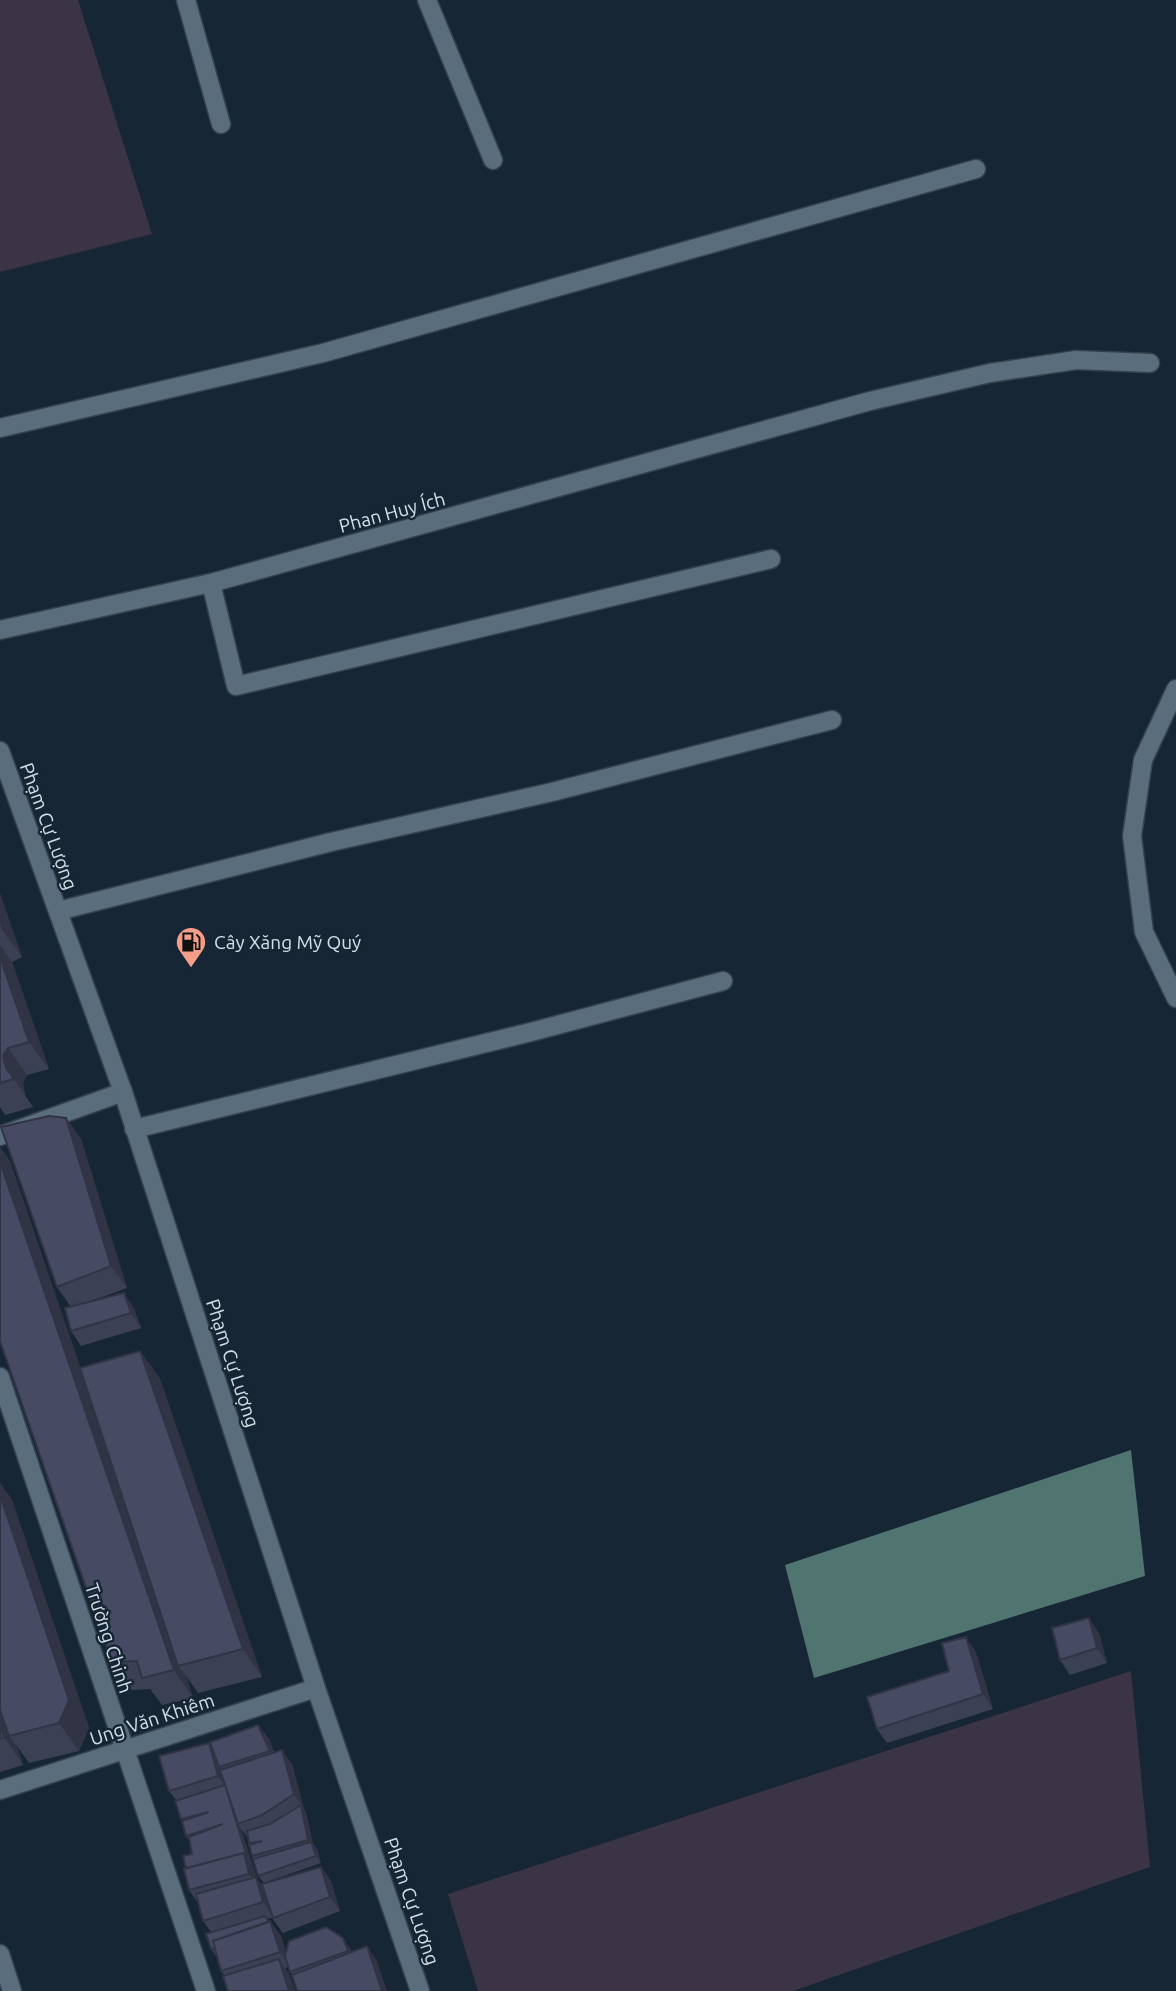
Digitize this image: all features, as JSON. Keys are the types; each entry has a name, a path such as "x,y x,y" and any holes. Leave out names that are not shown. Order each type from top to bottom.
{"street":[{"path":"186,0 221,124"},
{"path":"428,0 493,160"},
{"path":"0,428 323,354 976,169"},
{"name":"Phan Huy Ích","path":"0,630 211,583 793,425 870,401 990,373 1076,360 1150,363"},
{"path":"211,583 236,686 771,559"},
{"path":"1176,689 1143,760 1132,835 1144,932 1176,998"},
{"path":"58,911 331,842 552,792 832,720"},
{"name":"Phạm Cự Lượng","path":"0,751 123,1092 316,1688 420,1991"},
{"path":"134,1129 531,1032 723,981"},
{"path":"0,1136 123,1092"},
{"name":"Trường Chinh","path":"0,1377 206,1991"},
{"name":"Ung Văn Khiêm","path":"0,1790 316,1688"},
{"path":"0,1954 12,1991"}],"shaded area":[{"path":"0,0 78,0 152,234 0,272"},
{"path":"1131,1450 1145,1576 814,1678 785,1565"},
{"path":"1131,1671 1150,1867 793,1991 478,1991 448,1894"}],"building":[{"path":"0,957 29,1042 8,1048 3,1056 6,1068 14,1079 0,1083"},
{"path":"49,1116 66,1118 111,1266 57,1287 1,1127"},
{"path":"0,1162 174,1670 142,1678 137,1661 112,1662 0,1341"},
{"path":"124,1293 131,1313 71,1331 65,1308"},
{"path":"140,1351 243,1649 178,1666 80,1368"},
{"path":"0,1495 69,1700 59,1723 9,1736 0,1710"},
{"path":"1089,1618 1097,1648 1060,1660 1052,1628"},
{"path":"966,1637 983,1694 877,1729 867,1697 949,1671 942,1643"},
{"path":"258,1725 270,1751 219,1767 210,1742"},
{"path":"209,1743 218,1776 169,1791 159,1756"},
{"path":"282,1750 294,1794 262,1815 238,1824 220,1770"},
{"path":"225,1785 247,1857 244,1853 186,1868 183,1856 192,1854 189,1837 223,1824 186,1836 182,1821 209,1812 181,1819 175,1801"},
{"path":"301,1805 308,1840 252,1856 249,1845 262,1841 249,1843 247,1831 270,1824"},
{"path":"311,1842 316,1856 258,1876 253,1859"},
{"path":"244,1853 249,1874 189,1890 184,1869"},
{"path":"321,1867 330,1897 273,1918 262,1884"},
{"path":"256,1877 263,1902 203,1921 196,1894"},
{"path":"265,1916 269,1922 213,1941 215,1948 211,1949 206,1934"},
{"path":"270,1921 280,1952 221,1971 213,1941"},
{"path":"326,1927 343,1938 348,1951 290,1972 285,1956 289,1941"},
{"path":"367,1946 382,1991 297,1991 292,1975"},
{"path":"279,1959 289,1991 228,1991 223,1976"}],"place":[{"name":"Cây Xăng Mỹ Quý","path":"191,969"}]}
